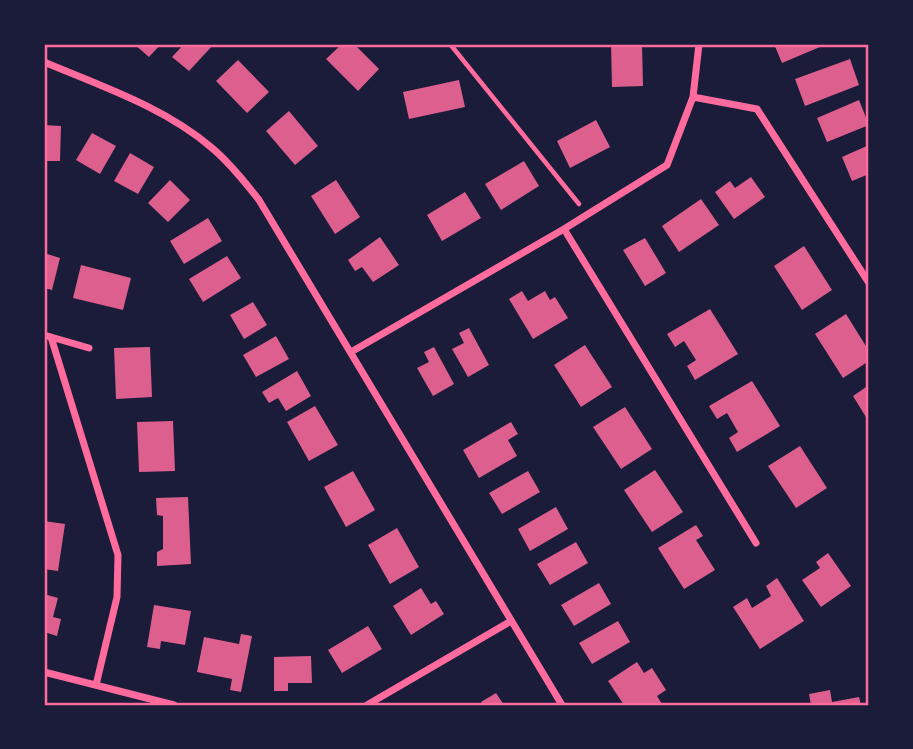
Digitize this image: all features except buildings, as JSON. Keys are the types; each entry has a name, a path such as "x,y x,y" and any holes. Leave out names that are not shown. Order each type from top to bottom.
{"street":[{"path":"351,352 564,229 667,165 693,97 699,44"},
{"path":"44,62 154,109 184,127 238,172 259,200 562,705"},
{"path":"693,97 757,108 869,283"},
{"path":"564,229 756,543"},
{"path":"48,336 89,348"},
{"path":"48,336 118,555 117,597 96,685"},
{"path":"367,705 510,621"},
{"path":"44,672 174,705"}],"path":[{"path":"450,44 587,214"}]}
